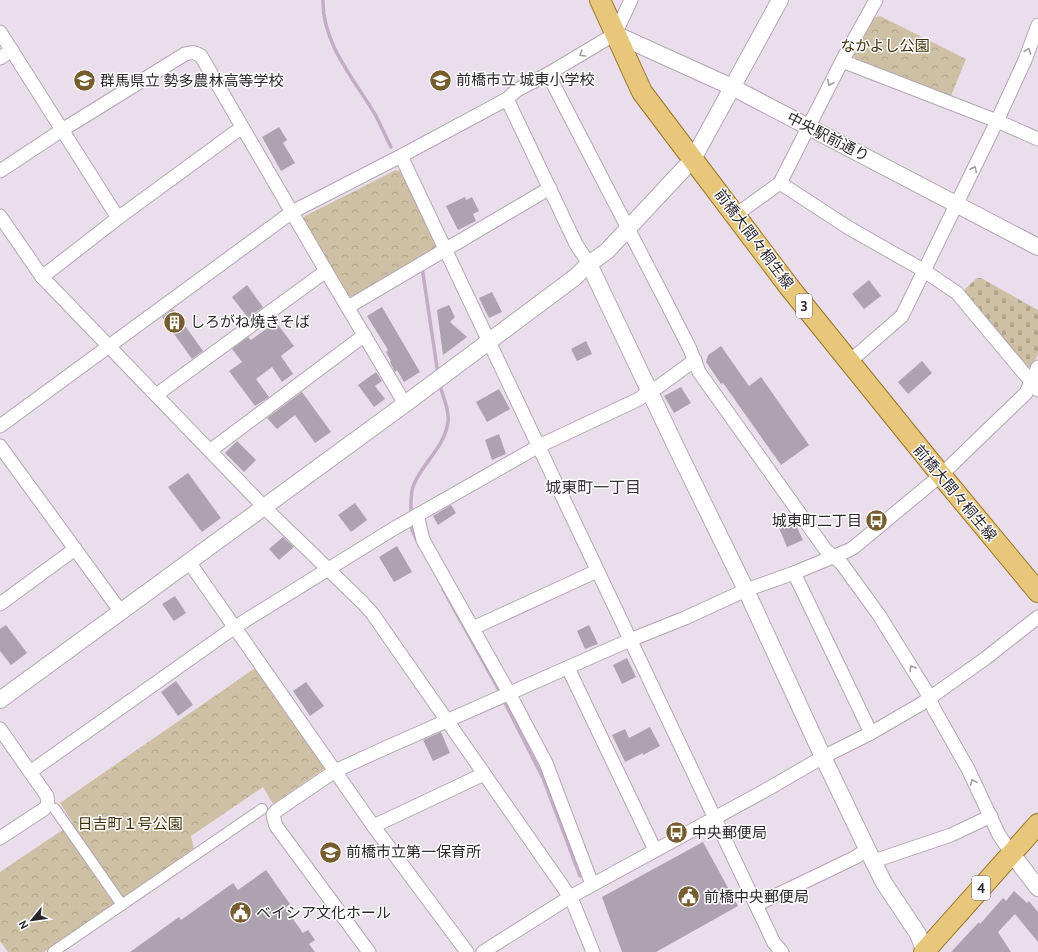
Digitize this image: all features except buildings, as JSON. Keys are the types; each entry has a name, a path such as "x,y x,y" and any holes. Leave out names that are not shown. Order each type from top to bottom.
{"main road":[{"name":"前橋大間々桐生線","path":"600,0 642,92 790,288 941,476 1038,592"},
{"name":"4","path":"925,952 1038,824"}],"street":[{"path":"0,426 292,212 402,156 507,99 517,90 548,74 615,34 632,0"},
{"path":"0,700 438,380 574,278 589,264 607,251 693,159 780,0"},
{"path":"734,213 744,209 780,183 842,61 876,0"},
{"path":"849,362 902,316 923,270 997,121 1025,60 1038,25"},
{"path":"0,32 118,218"},
{"name":"中央駅前通り","path":"615,34 732,87 1038,247"},
{"path":"0,58 12,50"},
{"path":"0,171 62,130 191,52 196,53 201,56 405,404"},
{"path":"842,61 997,121 1038,140"},
{"path":"548,74 667,303 699,372 825,549 842,564 879,615 930,699 934,709 959,752 999,835 1038,888"},
{"path":"507,99 576,244 589,264 650,390 884,883 918,934 925,952"},
{"path":"42,277 118,218 242,128"},
{"path":"402,156 774,943 782,952"},
{"path":"780,183 849,228 923,270 957,293 1035,386"},
{"path":"348,307 550,188"},
{"path":"0,216 42,277 264,507 372,613 570,897 593,952"},
{"path":"156,395 326,271"},
{"path":"210,451 264,409 365,336"},
{"path":"30,772 235,627 328,569 416,516 539,446 639,398 650,390 658,387 694,360"},
{"path":"369,952 281,832 273,819 273,815 276,811 335,771 383,749 746,590 794,573 853,548 941,476 1035,386 1038,367"},
{"path":"0,446 121,612"},
{"path":"416,516 423,540 473,628 503,696 546,763 592,884"},
{"path":"0,604 75,549"},
{"path":"189,562 374,827 467,952"},
{"path":"473,628 597,571"},
{"path":"794,573 871,733"},
{"path":"484,952 592,884 766,790 823,757 871,733 930,699 986,658 1038,617"},
{"path":"568,668 655,850"},
{"path":"0,729 47,796 48,805 0,838"},
{"path":"374,827 484,774"},
{"path":"55,809 122,905"},
{"path":"53,952 262,809"},
{"path":"756,905 856,857 870,854 880,858 951,835 991,816"}],"green space":[{"name":"なかよし公園","path":"880,16 966,59 951,96 857,61 853,55 873,18"},
{"path":"396,170 403,172 437,244 435,248 353,297 346,295 302,222 305,216"},
{"path":"977,278 981,278 1038,310 1038,354 1032,367 1025,367 965,293 965,289"},
{"name":"日吉町１号公園","path":"258,666 328,766 273,804 263,787 191,836 194,849 44,952 8,952 0,941 0,872 73,823 60,803"}],"waterway":[{"path":"323,0 324,16 334,47 341,61 376,116 391,147"},
{"path":"422,267 438,374"},
{"path":"411,514 411,495 414,484 443,439 446,431 448,422 447,408 440,384"},
{"path":"412,523 412,530 419,545"},
{"path":"443,589 501,694"},
{"path":"503,699 543,778 580,876"}],"place":[{"name":"前橋市立 城東小学校","path":"440,80"},
{"name":"群馬県立 勢多農林高等学校","path":"85,81"},
{"name":"しろがね焼きそば","path":"175,322"},
{"name":"城東町二丁目","path":"877,521"},
{"name":"中央郵便局","path":"677,833"},
{"name":"前橋市立第一保育所","path":"331,852"},
{"name":"前橋中央郵便局","path":"689,897"},
{"name":"ベイシア文化ホール","path":"240,913"}],"district":[{"name":"城東町一丁目","path":"593,487"}]}
